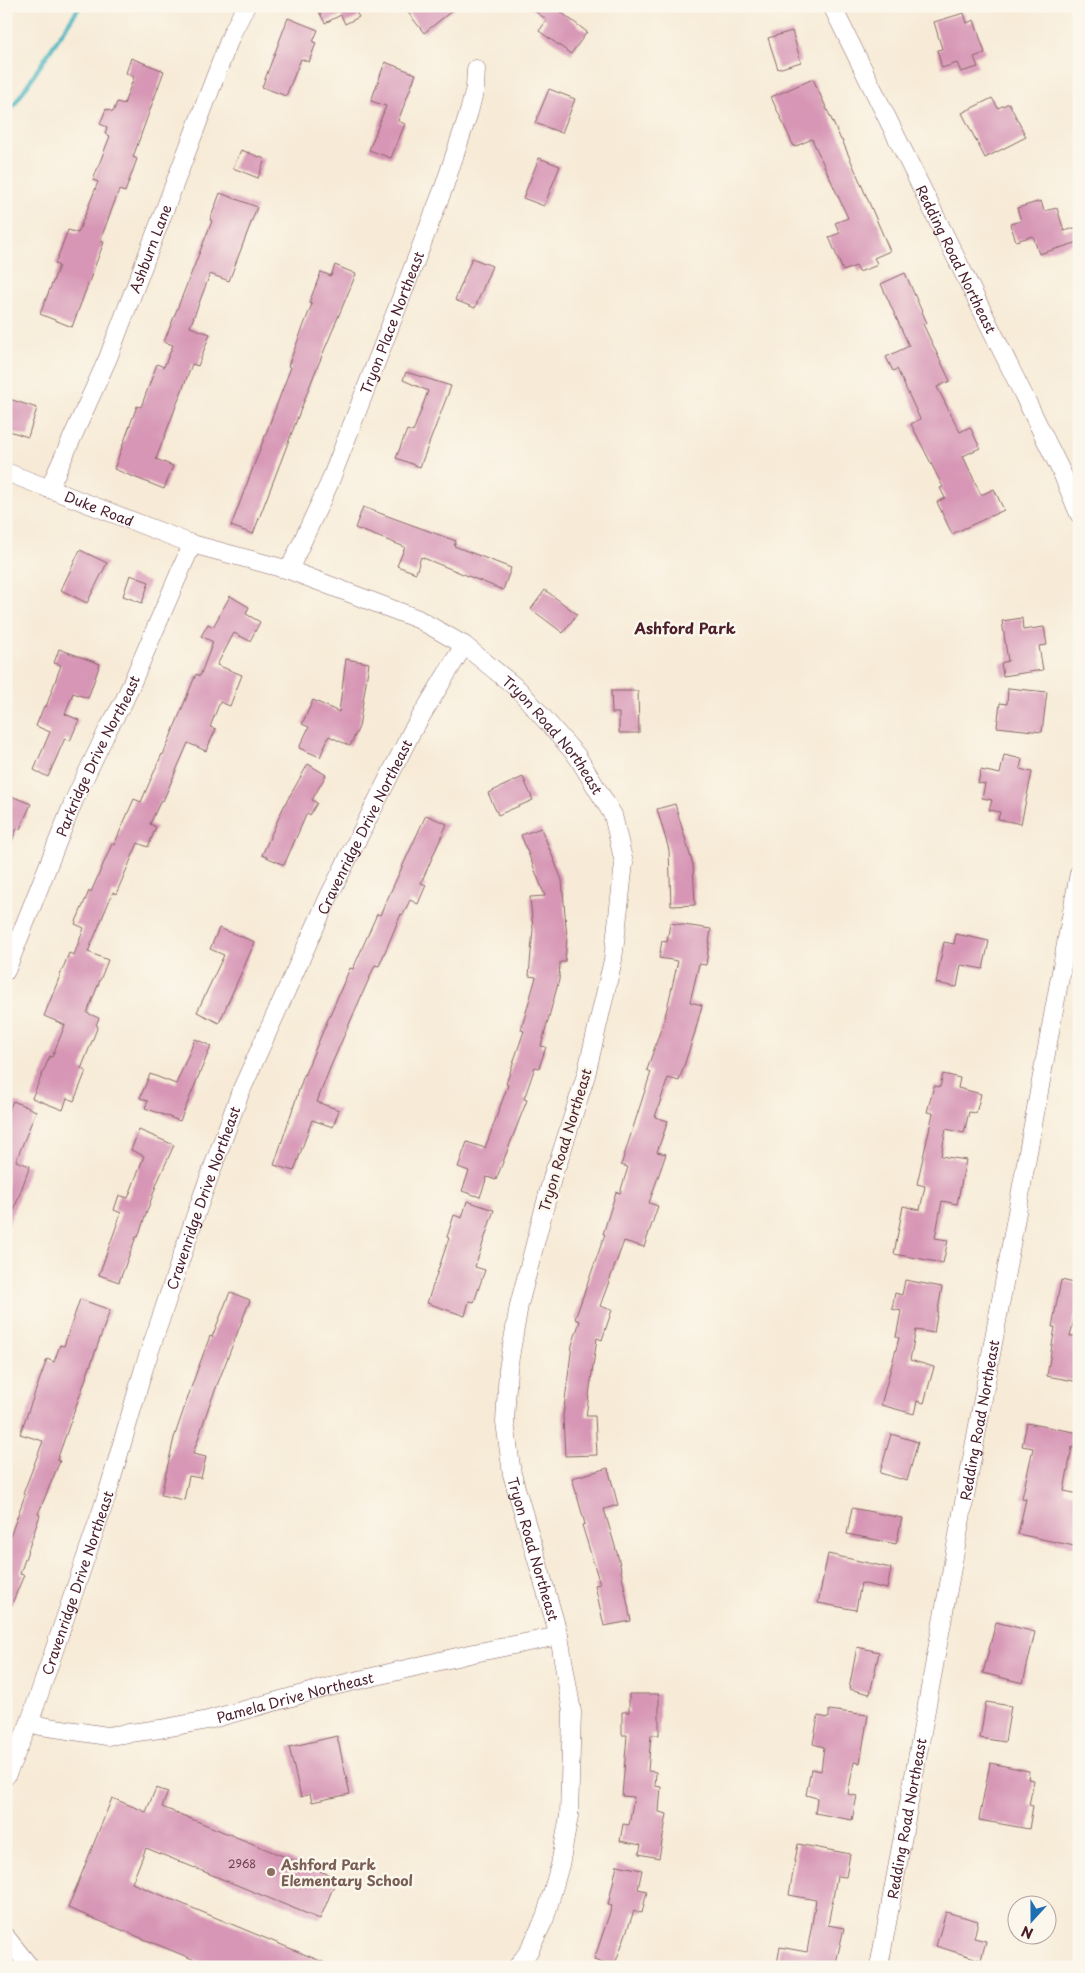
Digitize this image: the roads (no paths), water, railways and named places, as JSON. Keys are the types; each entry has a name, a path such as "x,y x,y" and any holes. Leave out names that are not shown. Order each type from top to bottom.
{"street":[{"name":"Ashburn Lane","path":"50,489 108,358 232,32 246,6"},
{"name":"Redding Road Northeast","path":"832,6 1057,464 1079,514"},
{"name":"Tryon Place Northeast","path":"289,570 329,484 444,187 469,112 475,88 476,69"},
{"name":"Duke Road","path":"6,472 192,544"},
{"name":"Tryon Road Northeast","path":"192,544 289,570 418,618 464,645 519,690 577,756 613,815 624,863 613,960 586,1075 554,1171 537,1232 519,1305 508,1369 505,1422 512,1474 559,1636 572,1712 569,1816 560,1865 546,1918 529,1951 517,1967"},
{"name":"Parkridge Drive Northeast","path":"6,971 75,798 108,729 124,701 192,544"},
{"name":"Cravenridge Drive Northeast","path":"6,1776 29,1724 107,1495 147,1359 198,1205 240,1093 330,894 411,733 464,645"},
{"name":"Redding Road Northeast","path":"879,1967 1076,910 1079,873"},
{"name":"Pamela Drive Northeast","path":"29,1724 107,1736 160,1729 208,1720 321,1689 474,1653 559,1636"},
{"path":"6,1936 30,1967"}],"waterway":[{"path":"6,117 80,6"}],"place":[{"name":"Ashford Park Elementary School","path":"271,1872"}],"district":[{"name":"Ashford Park","path":"685,627"}]}
